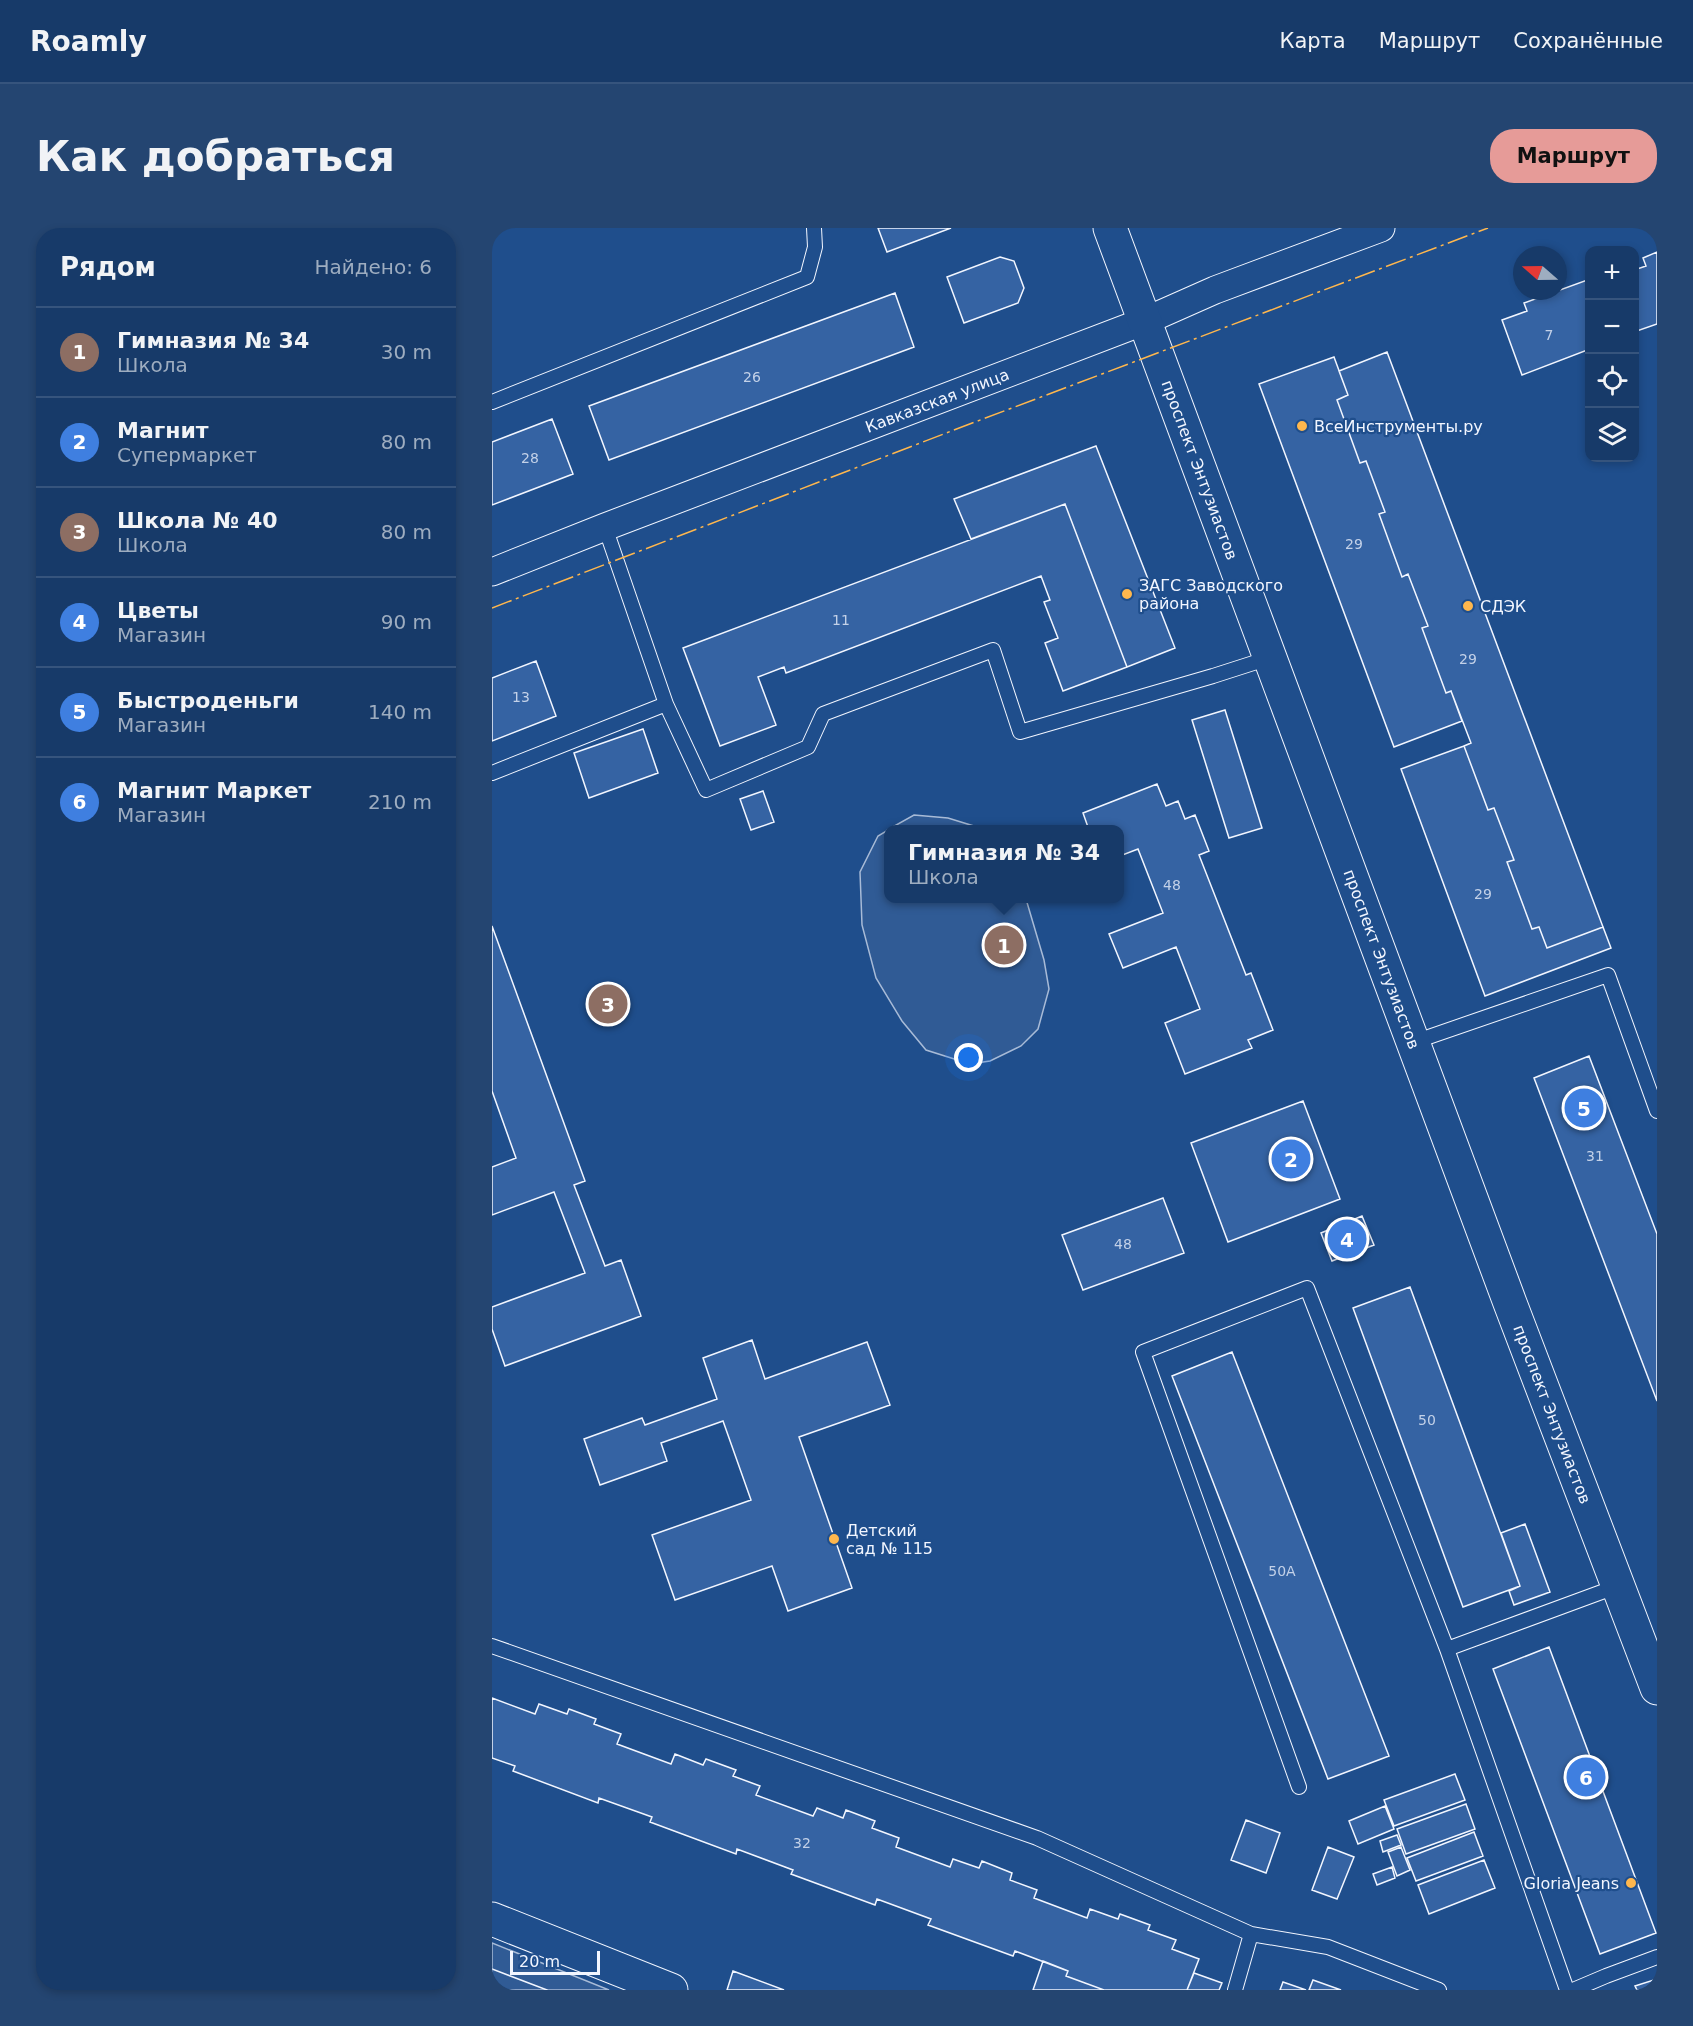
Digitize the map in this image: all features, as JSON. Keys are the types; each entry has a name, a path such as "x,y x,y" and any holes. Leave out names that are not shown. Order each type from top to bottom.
{"main road":[{"name":"проспект Энтузиастов","path":"1110,228 1510,1303 1657,1688"},
{"path":"492,1919 672,1990"}],"street":[{"name":"Кавказская улица","path":"492,572 1145,321 1215,290 1381,228"}],"lane":[{"path":"492,402 807,277 815,247 814,228"},
{"path":"605,527 666,704 706,790 808,747 822,714 993,650 1020,732 1269,658"},
{"path":"492,773 666,704"},
{"path":"1414,1042 1608,975 1657,1111"},
{"path":"1299,1788 1143,1352 1307,1288 1447,1649 1567,1990"},
{"path":"1447,1649 1618,1586"},
{"path":"492,1646 1037,1838 1251,1934 1328,1947 1439,1990"},
{"path":"1235,1990 1251,1934"},
{"path":"1573,1990 1657,1958"}],"shaded area":[{"path":"914,815 948,818 971,825 896,825"},
{"path":"884,832 884,903 1027,903 1044,960 1049,989 1038,1029 1021,1046 990,1061 970,1064 926,1050 902,1021 876,978 862,925 860,872 878,836"},
{"path":"492,1943 609,1990 492,1990"}],"building":[{"path":"878,228 951,228 887,252"},
{"path":"1657,252 1657,324 1639,330 1639,268 1646,266 1643,258"},
{"path":"1000,257 1014,261 1024,288 1018,303 964,323 947,277"},
{"path":"1585,281 1585,351 1522,375 1502,320 1527,311 1524,303 1532,300 1567,300 1567,287"},
{"path":"895,293 914,347 609,460 589,406"},
{"path":"1387,352 1603,927 1547,948 1539,927 1532,929 1507,862 1514,860 1494,808 1488,810 1464,746 1471,743 1451,691 1446,693 1422,628 1428,626 1408,574 1402,577 1379,514 1385,512 1366,461 1360,463 1337,400 1348,395 1339,371"},
{"path":"1334,357 1348,395 1337,400 1360,463 1366,461 1385,512 1379,514 1402,577 1408,574 1428,626 1422,628 1446,693 1451,691 1462,721 1394,747 1259,384"},
{"path":"552,419 573,474 492,505 492,442"},
{"name":"ЗАГС Заводского района","path":"1096,446 1175,648 1127,667 1065,504 971,539 954,499"},
{"path":"1065,504 1127,667 1063,691 1045,643 1058,638 1044,602 1050,600 1041,576 786,673 784,667 758,677 776,725 720,746 683,648"},
{"path":"536,661 556,716 492,741 492,678"},
{"path":"1225,710 1262,828 1229,838 1192,720"},
{"path":"643,729 658,773 589,798 574,753"},
{"path":"1464,746 1488,810 1494,808 1514,860 1507,862 1532,929 1539,927 1547,948 1603,927 1611,948 1485,996 1401,769"},
{"path":"1157,784 1166,806 1178,801 1185,819 1195,815 1209,851 1199,855 1246,975 1251,973 1273,1030 1248,1040 1252,1048 1185,1074 1165,1023 1200,1009 1176,947 1123,968 1109,934 1163,913 1138,849 1124,854 1124,825 1087,825 1083,813"},
{"path":"763,791 774,822 751,830 740,799"},
{"path":"492,926 585,1181 574,1185 605,1266 621,1260 641,1316 505,1366 492,1329 492,1307 585,1273 554,1192 492,1215 492,1167 516,1158 492,1091"},
{"path":"1589,1056 1657,1234 1657,1401 1534,1078"},
{"path":"1303,1101 1340,1199 1228,1242 1191,1143"},
{"path":"1163,1198 1184,1253 1083,1290 1062,1235"},
{"path":"1362,1216 1374,1245 1332,1261 1321,1233"},
{"path":"1410,1287 1520,1586 1463,1607 1353,1308"},
{"path":"752,1340 765,1379 867,1342 890,1405 799,1437 852,1588 788,1611 772,1566 675,1600 652,1535 751,1500 723,1421 661,1443 667,1461 600,1485 584,1439 642,1418 645,1425 717,1399 703,1358"},
{"path":"1232,1352 1389,1756 1328,1779 1172,1376"},
{"path":"1525,1524 1550,1592 1514,1605 1509,1591 1520,1586 1501,1533"},
{"path":"1549,1647 1656,1933 1600,1954 1493,1669"},
{"path":"492,1698 535,1714 539,1704 567,1714 569,1709 596,1719 594,1724 621,1734 617,1744 671,1764 675,1754 703,1765 706,1759 736,1770 733,1776 760,1786 756,1795 813,1816 817,1808 843,1818 846,1810 875,1821 872,1828 899,1838 896,1847 950,1867 953,1859 979,1868 982,1861 1012,1873 1010,1880 1037,1890 1034,1898 1087,1918 1090,1909 1118,1919 1120,1914 1150,1925 1148,1930 1176,1940 1172,1949 1199,1959 1187,1990 1104,1990 1066,1976 1068,1971 1015,1951 1013,1956 928,1925 931,1919 877,1899 875,1905 791,1874 793,1870 737,1849 736,1854 650,1822 652,1817 599,1798 598,1803 513,1771 515,1766 492,1758"},
{"path":"1455,1774 1465,1800 1394,1826 1384,1800"},
{"path":"1466,1804 1475,1829 1406,1854 1397,1829"},
{"path":"1385,1806 1394,1829 1358,1844 1349,1821"},
{"path":"1246,1820 1280,1833 1266,1873 1231,1860"},
{"path":"1474,1832 1483,1856 1416,1881 1407,1858"},
{"path":"1397,1835 1401,1845 1383,1852 1380,1841"},
{"path":"1328,1847 1354,1857 1337,1899 1312,1890"},
{"path":"1401,1847 1410,1870 1397,1876 1388,1852"},
{"path":"1484,1860 1495,1888 1429,1914 1418,1885"},
{"path":"1392,1867 1395,1878 1377,1885 1373,1874"},
{"path":"1043,1961 1068,1971 1066,1976 1104,1990 1033,1990"},
{"path":"733,1971 784,1990 727,1990"},
{"path":"1194,1973 1222,1983 1219,1990 1187,1990"},
{"path":"1657,1979 1657,1990 1637,1990 1635,1986"},
{"path":"1313,1980 1341,1990 1309,1990"},
{"path":"1283,1982 1306,1990 1280,1990"}],"tram line":[{"path":"492,1969 547,1990"},
{"path":"492,1988 496,1990"}],"power":[{"path":"492,608 1488,228"}],"place":[{"name":"ВсеИнструменты.ру","path":"1302,426"},
{"name":"ЗАГС Заводского района","path":"1127,594"},
{"name":"СДЭК","path":"1468,606"},
{"name":"Гимназия № 34","path":"1004,945"},
{"name":"Школа № 40","path":"608,1004"},
{"name":"Быстроденьги","path":"1584,1108"},
{"name":"Магнит","path":"1291,1159"},
{"name":"Цветы","path":"1347,1239"},
{"name":"Детский сад № 115","path":"834,1539"},
{"name":"Магнит Маркет","path":"1586,1777"},
{"name":"Gloria Jeans","path":"1631,1883"}]}
